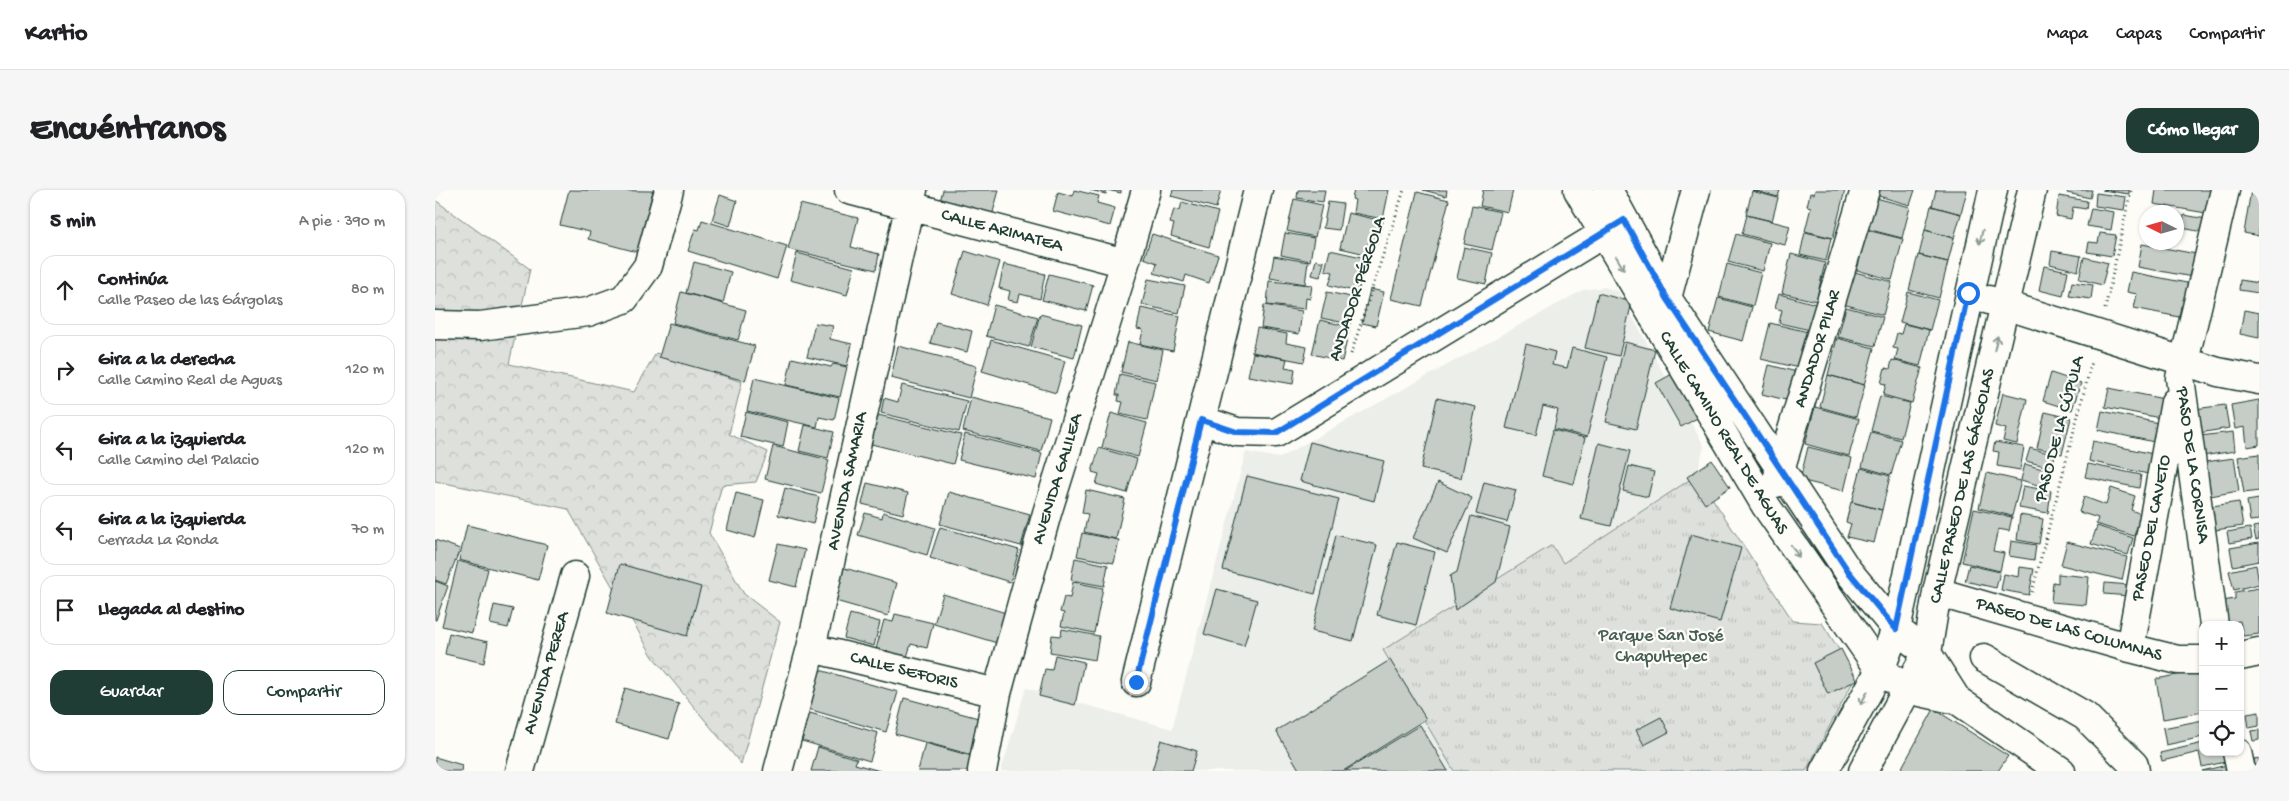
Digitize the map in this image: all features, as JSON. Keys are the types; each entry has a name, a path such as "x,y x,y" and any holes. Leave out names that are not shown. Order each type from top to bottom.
{"street":[{"path":"435,325 489,325 587,312 625,299 648,266 669,190"},
{"name":"CALLE ARIMATEA","path":"849,190 911,198 1125,263"},
{"name":"AVENIDA GALILEA","path":"983,771 997,693 1047,513 1125,263 1145,190"},
{"path":"1136,682 1258,190"},
{"name":"CALLE CAMINO REAL DE AGUAS","path":"1578,190 1613,227 1660,309 1765,506 1879,670"},
{"name":"CALLE CAMINO REAL DE AGUAS","path":"1608,190 1613,227"},
{"path":"1660,309 1696,190"},
{"name":"ANDADOR PILAR","path":"1765,506 1781,470 1865,190"},
{"name":"CALLE PASEO DE LAS GÁRGOLAS","path":"1824,771 1879,670 1896,629 1968,293 1993,190"},
{"name":"CALLE PASEO DE LAS GÁRGOLAS","path":"1863,771 1927,653 1937,592 2032,190"},
{"name":"PASO DE LA CORNISA","path":"2213,621 2181,369 2225,190"},
{"name":"AVENIDA SAMARIA","path":"778,771 811,648 911,198"},
{"path":"1201,420 1237,432 1276,433 1338,397 1613,227"},
{"path":"1968,293 2099,334 2181,369 2259,380"},
{"name":"CALLE CAMINO REAL DE AGUAS","path":"1660,309 1781,470 1848,571 1896,629 1927,653 1957,700"},
{"name":"PASEO DEL CAVETO","path":"2129,648 2181,369"},
{"name":"AVENIDA PEREA","path":"519,771 575,576"},
{"name":"PASEO DE LAS COLUMNAS","path":"1937,592 2129,648 2178,660 2199,660"},
{"name":"CALLE SEFORIS","path":"811,648 997,693"},
{"path":"2244,655 2259,652"},
{"path":"1984,658 2085,716 2134,765 2135,771"},
{"path":"1879,670 1907,689 1957,700 2061,771"},
{"path":"2238,756 2241,771"}],"path":[{"name":"ANDADOR PÉRGOLA","path":"1338,397 1404,190"},
{"name":"PASO DE LA CÚPULA","path":"2025,619 2099,334 2131,190"}],"shaded area":[{"path":"1604,287 1618,291 1704,446 1697,475 1563,563 1552,545 1383,650 1454,771 1001,771 1026,688 1172,729 1246,452 1279,458 1583,290"}],"green space":[{"path":"435,200 530,269 509,364 634,392 656,353 742,382 729,434 768,452 756,482 722,485 709,533 744,594 780,622 741,764 653,657 568,509 435,481"},
{"name":"Parque San José Chapultepec","path":"1697,475 1793,621 1822,623 1856,676 1806,771 1454,771 1383,650 1552,545 1563,563"}],"building":[{"path":"569,190 653,191 637,252 588,239 590,232 560,225"},
{"path":"943,190 999,190 992,216 940,201"},
{"path":"1074,190 1099,196 1097,203 1115,208 1110,226 1053,211 1058,192 1073,196"},
{"path":"1090,190 1107,190 1106,194"},
{"path":"1107,190 1121,190 1121,193"},
{"path":"1173,190 1221,190 1216,208 1171,196"},
{"path":"1298,190 1325,190 1323,202 1297,198"},
{"path":"1354,190 1389,190 1383,219 1353,213 1355,200 1352,199"},
{"path":"1423,190 1447,190 1446,196"},
{"path":"1483,190 1513,190 1508,212 1480,206"},
{"path":"1752,190 1780,190 1778,197"},
{"path":"1815,190 1845,190 1833,238 1805,231 1811,207 1807,206 1810,193 1814,194"},
{"path":"1876,190 1915,190 1910,205 1875,195"},
{"path":"1936,190 1967,190 1961,214 1932,206"},
{"path":"2068,190 2092,190 2090,198 2067,193"},
{"path":"2102,190 2129,190 2129,194"},
{"path":"2156,190 2210,190 2206,213 2184,209 2184,205 2154,204"},
{"path":"2251,190 2259,190 2259,236 2244,233"},
{"path":"1752,191 1778,198 1772,221 1746,215"},
{"path":"1417,192 1449,200 1422,306 1391,299"},
{"path":"2096,193 2126,197 2124,210 2095,206"},
{"path":"720,195 737,201 730,226 712,220"},
{"path":"2059,196 2087,201 2086,209 2073,207 2071,219 2056,216"},
{"path":"1872,197 1910,207 1902,238 1863,228"},
{"path":"1294,199 1322,205 1315,237 1287,231"},
{"path":"1182,202 1218,212 1209,247 1171,236 1174,224 1170,223 1174,209 1180,210"},
{"path":"1328,202 1343,204 1339,230 1323,228"},
{"path":"800,204 858,218 851,247 879,254 876,270 788,249"},
{"path":"1472,206 1501,212 1492,250 1464,244"},
{"path":"1931,206 1961,214 1954,238 1925,230"},
{"path":"2091,208 2114,212 2111,230 2087,226"},
{"path":"1348,213 1383,221 1377,244 1369,242 1366,254 1340,248"},
{"path":"1747,215 1790,226 1785,245 1742,234"},
{"path":"2184,215 2206,219 2203,232 2184,228"},
{"path":"702,220 787,246 777,279 688,251 695,229 699,230"},
{"path":"1867,230 1903,239 1892,280 1857,270"},
{"path":"1925,230 1954,238 1948,262 1919,255"},
{"path":"1805,232 1831,238 1826,261 1800,255"},
{"path":"1285,233 1314,238 1310,261 1281,255"},
{"path":"2100,233 2116,235 2112,256 2087,252 2089,242 2098,243"},
{"path":"1152,234 1218,255 1209,283 1186,275 1184,282 1154,273 1157,263 1144,258"},
{"path":"1736,234 1770,243 1763,271 1728,262"},
{"path":"1464,247 1492,253 1486,284 1457,278"},
{"path":"1330,250 1366,258 1358,292 1329,285 1333,272 1325,270"},
{"path":"2141,250 2175,250 2202,255 2198,278 2138,267"},
{"path":"965,251 1000,262 987,305 952,294"},
{"path":"2052,251 2081,256 2078,271 2050,264"},
{"path":"797,253 854,268 847,295 790,280"},
{"path":"1791,254 1825,263 1816,301 1782,293"},
{"path":"1918,255 1948,262 1939,298 1909,290"},
{"path":"1274,256 1308,262 1305,284 1270,278"},
{"path":"2084,257 2108,263 2102,285 2079,279"},
{"path":"1316,260 1324,262 1320,277 1312,275"},
{"path":"694,262 731,272 723,303 686,293"},
{"path":"1004,264 1045,274 1040,299 1020,294 1018,302 1008,300 1010,291 999,288"},
{"path":"1727,264 1761,273 1753,306 1719,297"},
{"path":"2044,266 2068,271 2063,296 2039,290"},
{"path":"1851,271 1892,282 1883,315 1843,304"},
{"path":"2131,272 2192,284 2188,307 2181,306 2179,317 2134,308 2137,294 2127,292"},
{"path":"1049,274 1093,285 1086,311 1042,300"},
{"path":"1148,279 1185,286 1179,313 1142,305"},
{"path":"2240,280 2259,283 2259,293 2239,290"},
{"path":"1269,281 1312,285 1310,299 1306,298 1305,309 1267,305"},
{"path":"2072,282 2093,285 2091,299 2069,296"},
{"path":"1370,289 1384,292 1376,326 1362,323"},
{"path":"681,292 746,310 738,340 673,323"},
{"path":"1327,292 1356,298 1350,324 1321,318"},
{"path":"1908,292 1938,300 1930,330 1900,322"},
{"path":"1598,293 1632,302 1619,356 1585,348"},
{"path":"1779,294 1816,304 1810,330 1779,323 1782,310 1775,308"},
{"path":"1718,298 1752,307 1743,341 1709,332"},
{"path":"994,305 1038,317 1029,347 986,336"},
{"path":"1264,305 1302,311 1299,334 1261,328"},
{"path":"1846,307 1883,317 1875,346 1838,337"},
{"path":"1141,308 1180,316 1173,351 1140,344 1143,330 1137,329"},
{"path":"2244,310 2259,313 2259,338 2240,334"},
{"path":"1040,314 1082,325 1074,358 1031,347"},
{"path":"1320,320 1350,327 1342,361 1312,354"},
{"path":"936,322 972,331 967,352 930,343"},
{"path":"669,323 755,346 745,381 659,357"},
{"path":"815,323 833,326 830,339 852,344 847,366 807,357"},
{"path":"1770,323 1808,332 1799,368 1761,359"},
{"path":"1904,324 1929,330 1920,366 1895,360 1898,349 1893,348 1897,333 1901,334"},
{"path":"1257,328 1287,334 1286,343 1307,347 1304,362 1252,352"},
{"path":"1837,338 1874,348 1864,385 1828,375"},
{"path":"991,340 1065,361 1056,393 982,371"},
{"path":"1128,342 1163,350 1157,380 1121,372"},
{"path":"1625,342 1655,350 1636,429 1606,422"},
{"path":"1526,344 1555,352 1552,365 1567,368 1572,348 1607,357 1587,437 1554,429 1558,410 1543,406 1536,435 1506,428"},
{"path":"898,346 977,366 969,398 891,378"},
{"path":"1253,353 1287,359 1285,367 1295,369 1293,384 1248,376"},
{"path":"792,358 831,367 833,364 847,367 840,397 786,385"},
{"path":"1892,360 1922,368 1912,403 1883,395 1886,384 1881,383 1885,368 1890,369"},
{"path":"1769,365 1797,372 1790,401 1762,394"},
{"path":"1674,373 1699,417 1681,427 1656,383"},
{"path":"2051,373 2081,383 2072,410 2043,401"},
{"path":"1120,374 1155,382 1147,420 1120,414 1123,402 1118,401 1119,395 1116,395"},
{"path":"1828,375 1865,385 1856,417 1820,407"},
{"path":"754,378 839,398 834,420 819,417 817,427 747,411"},
{"path":"902,385 967,401 959,432 881,413 884,398 898,402"},
{"path":"2109,388 2169,400 2165,419 2105,407"},
{"path":"2003,393 2027,399 2017,444 2003,441 2006,429 1995,426"},
{"path":"1880,396 1910,403 1901,438 1871,431"},
{"path":"971,397 1050,417 1041,451 963,431"},
{"path":"1437,398 1476,407 1461,478 1421,469"},
{"path":"2259,400 2259,445 2247,447 2245,427 2235,429 2231,405"},
{"path":"2225,405 2229,428 2199,433 2195,409"},
{"path":"1815,407 1859,419 1849,456 1805,444"},
{"path":"2102,411 2163,424 2159,443 2098,430"},
{"path":"746,412 788,422 783,447 740,437"},
{"path":"2045,412 2071,418 2062,454 2037,448"},
{"path":"1111,413 1147,423 1138,457 1102,447"},
{"path":"874,414 961,435 953,464 867,443"},
{"path":"805,425 834,432 828,458 799,451"},
{"path":"1553,430 1585,438 1574,484 1542,476"},
{"path":"1871,432 1901,440 1891,475 1862,467"},
{"path":"2233,432 2235,451 2202,456 2200,436"},
{"path":"965,434 1042,453 1036,479 959,460"},
{"path":"2093,441 2153,454 2148,474 2089,461"},
{"path":"1310,442 1384,461 1374,501 1300,481"},
{"path":"1995,442 2024,447 2020,470 1997,466 1999,452 1993,451"},
{"path":"1599,443 1630,451 1611,526 1581,519"},
{"path":"773,446 829,460 821,493 765,479"},
{"path":"1808,447 1852,458 1844,491 1800,480"},
{"path":"1099,448 1137,459 1127,493 1096,484 1099,474 1092,472"},
{"path":"2030,448 2055,455 2052,468 2026,461"},
{"path":"2259,454 2259,491 2244,493 2238,457"},
{"path":"2234,458 2239,491 2210,496 2205,462"},
{"path":"1712,460 1730,487 1705,504 1687,477"},
{"path":"2025,464 2046,470 2041,486 2021,480"},
{"path":"2088,464 2141,475 2139,488 2085,477"},
{"path":"1629,466 1654,472 1648,497 1623,491"},
{"path":"1861,468 1890,476 1882,510 1852,502"},
{"path":"1987,473 2021,481 2012,516 1979,508"},
{"path":"1247,476 1339,499 1315,594 1223,570"},
{"path":"1438,482 1472,498 1447,553 1413,538"},
{"path":"1484,482 1516,490 1507,522 1476,514"},
{"path":"867,483 908,493 903,514 862,504"},
{"path":"2023,486 2051,491 2048,513 2019,508"},
{"path":"785,488 819,497 813,524 778,515"},
{"path":"2111,488 2135,496 2131,510 2141,514 2134,536 2096,524 2098,518 2079,512 2084,497 2106,505"},
{"path":"1086,490 1125,499 1116,539 1084,532 1088,514 1082,513"},
{"path":"949,492 1030,514 1021,546 940,524"},
{"path":"736,493 764,500 755,538 727,530"},
{"path":"2259,499 2259,520 2250,521 2247,501"},
{"path":"1851,502 1882,510 1874,543 1847,537 1851,524 1846,522"},
{"path":"2239,502 2243,526 2215,530 2212,506"},
{"path":"1974,509 2012,517 2009,531 1998,529 1993,551 2004,553 2000,571 1962,562"},
{"path":"883,512 935,528 927,555 858,535 865,513 882,518"},
{"path":"2020,515 2043,519 2039,544 2017,540"},
{"path":"1471,516 1510,527 1496,582 1455,610 1450,576 1457,572"},
{"path":"467,525 547,545 538,580 459,560"},
{"path":"2097,526 2133,538 2128,555 2091,544"},
{"path":"2259,526 2259,539 2256,540 2253,527"},
{"path":"940,527 1019,550 1010,582 930,558"},
{"path":"2250,528 2252,539 2229,543 2227,532"},
{"path":"1082,533 1119,540 1114,563 1077,556"},
{"path":"1691,534 1741,548 1720,622 1670,608"},
{"path":"1336,535 1377,545 1353,641 1312,631"},
{"path":"435,540 460,549 446,584 435,580"},
{"path":"2011,541 2036,545 2034,560 2009,556"},
{"path":"1397,542 1435,552 1416,625 1377,615"},
{"path":"2067,542 2127,557 2122,580 2061,565"},
{"path":"2259,543 2259,561 2233,566 2230,548"},
{"path":"778,544 805,550 796,587 769,580"},
{"path":"1075,558 1108,565 1104,586 1071,580"},
{"path":"458,561 488,569 472,633 442,626"},
{"path":"620,564 701,587 687,636 607,613"},
{"path":"1969,565 2000,572 1996,588 1965,581"},
{"path":"2256,565 2259,584 2234,590 2229,571"},
{"path":"841,567 897,583 888,616 832,600"},
{"path":"2020,567 2034,569 2029,595 2001,590 2004,574 2019,577"},
{"path":"2058,574 2089,577 2086,605 2051,602 2053,582 2058,583"},
{"path":"435,581 448,586 436,620 435,620"},
{"path":"1073,582 1103,588 1094,633 1061,626 1064,613 1060,612 1064,597 1070,598"},
{"path":"2105,583 2130,585 2130,596 2104,594"},
{"path":"2259,588 2259,634 2244,636 2244,621 2226,621 2222,601 2235,599 2235,592"},
{"path":"1217,589 1257,600 1244,646 1204,634"},
{"path":"943,594 1006,613 997,643 934,624"},
{"path":"494,605 513,609 508,628 490,624"},
{"path":"850,614 880,622 874,646 844,638"},
{"path":"895,614 933,623 927,648 911,644 907,657 876,649 884,620 893,622"},
{"path":"1062,629 1099,636 1095,660 1050,652 1052,635 1061,636"},
{"path":"449,633 488,642 484,663 445,654"},
{"path":"1841,649 1857,680 1828,694 1813,663"},
{"path":"1055,655 1084,662 1075,705 1039,696 1045,669 1052,670"},
{"path":"1390,660 1426,719 1343,771 1300,771 1276,731"},
{"path":"816,669 898,692 886,732 805,708"},
{"path":"2199,671 2199,713 2163,719 2156,679"},
{"path":"625,688 679,704 669,739 615,724"},
{"path":"904,698 982,719 972,755 895,734"},
{"path":"1934,709 2008,756 1998,771 1900,771"},
{"path":"2259,712 2259,726 2249,728 2247,714"},
{"path":"810,713 878,733 870,761 802,741"},
{"path":"1661,717 1669,732 1644,745 1636,730"},
{"path":"2199,721 2199,738 2166,745 2163,728"},
{"path":"1420,725 1448,771 1345,771"},
{"path":"2259,730 2259,740 2253,741 2251,731"},
{"path":"1161,740 1197,751 1191,771 1152,771"},
{"path":"925,743 975,757 971,771 918,771"},
{"path":"2199,744 2199,752 2162,761 2160,753"},
{"path":"818,747 857,759 855,764 880,771 811,771"},
{"path":"2200,756 2234,756 2235,760 2202,767"},
{"path":"435,757 462,765 461,771 435,771"},
{"path":"2259,758 2259,771 2256,771 2254,759"},
{"path":"2235,763 2237,771 2202,771"}],"route":[{"path":"1136,682 1201,420 1237,432 1276,433 1338,397 1624,220 1667,298 1848,571 1896,629 1968,293"}]}
